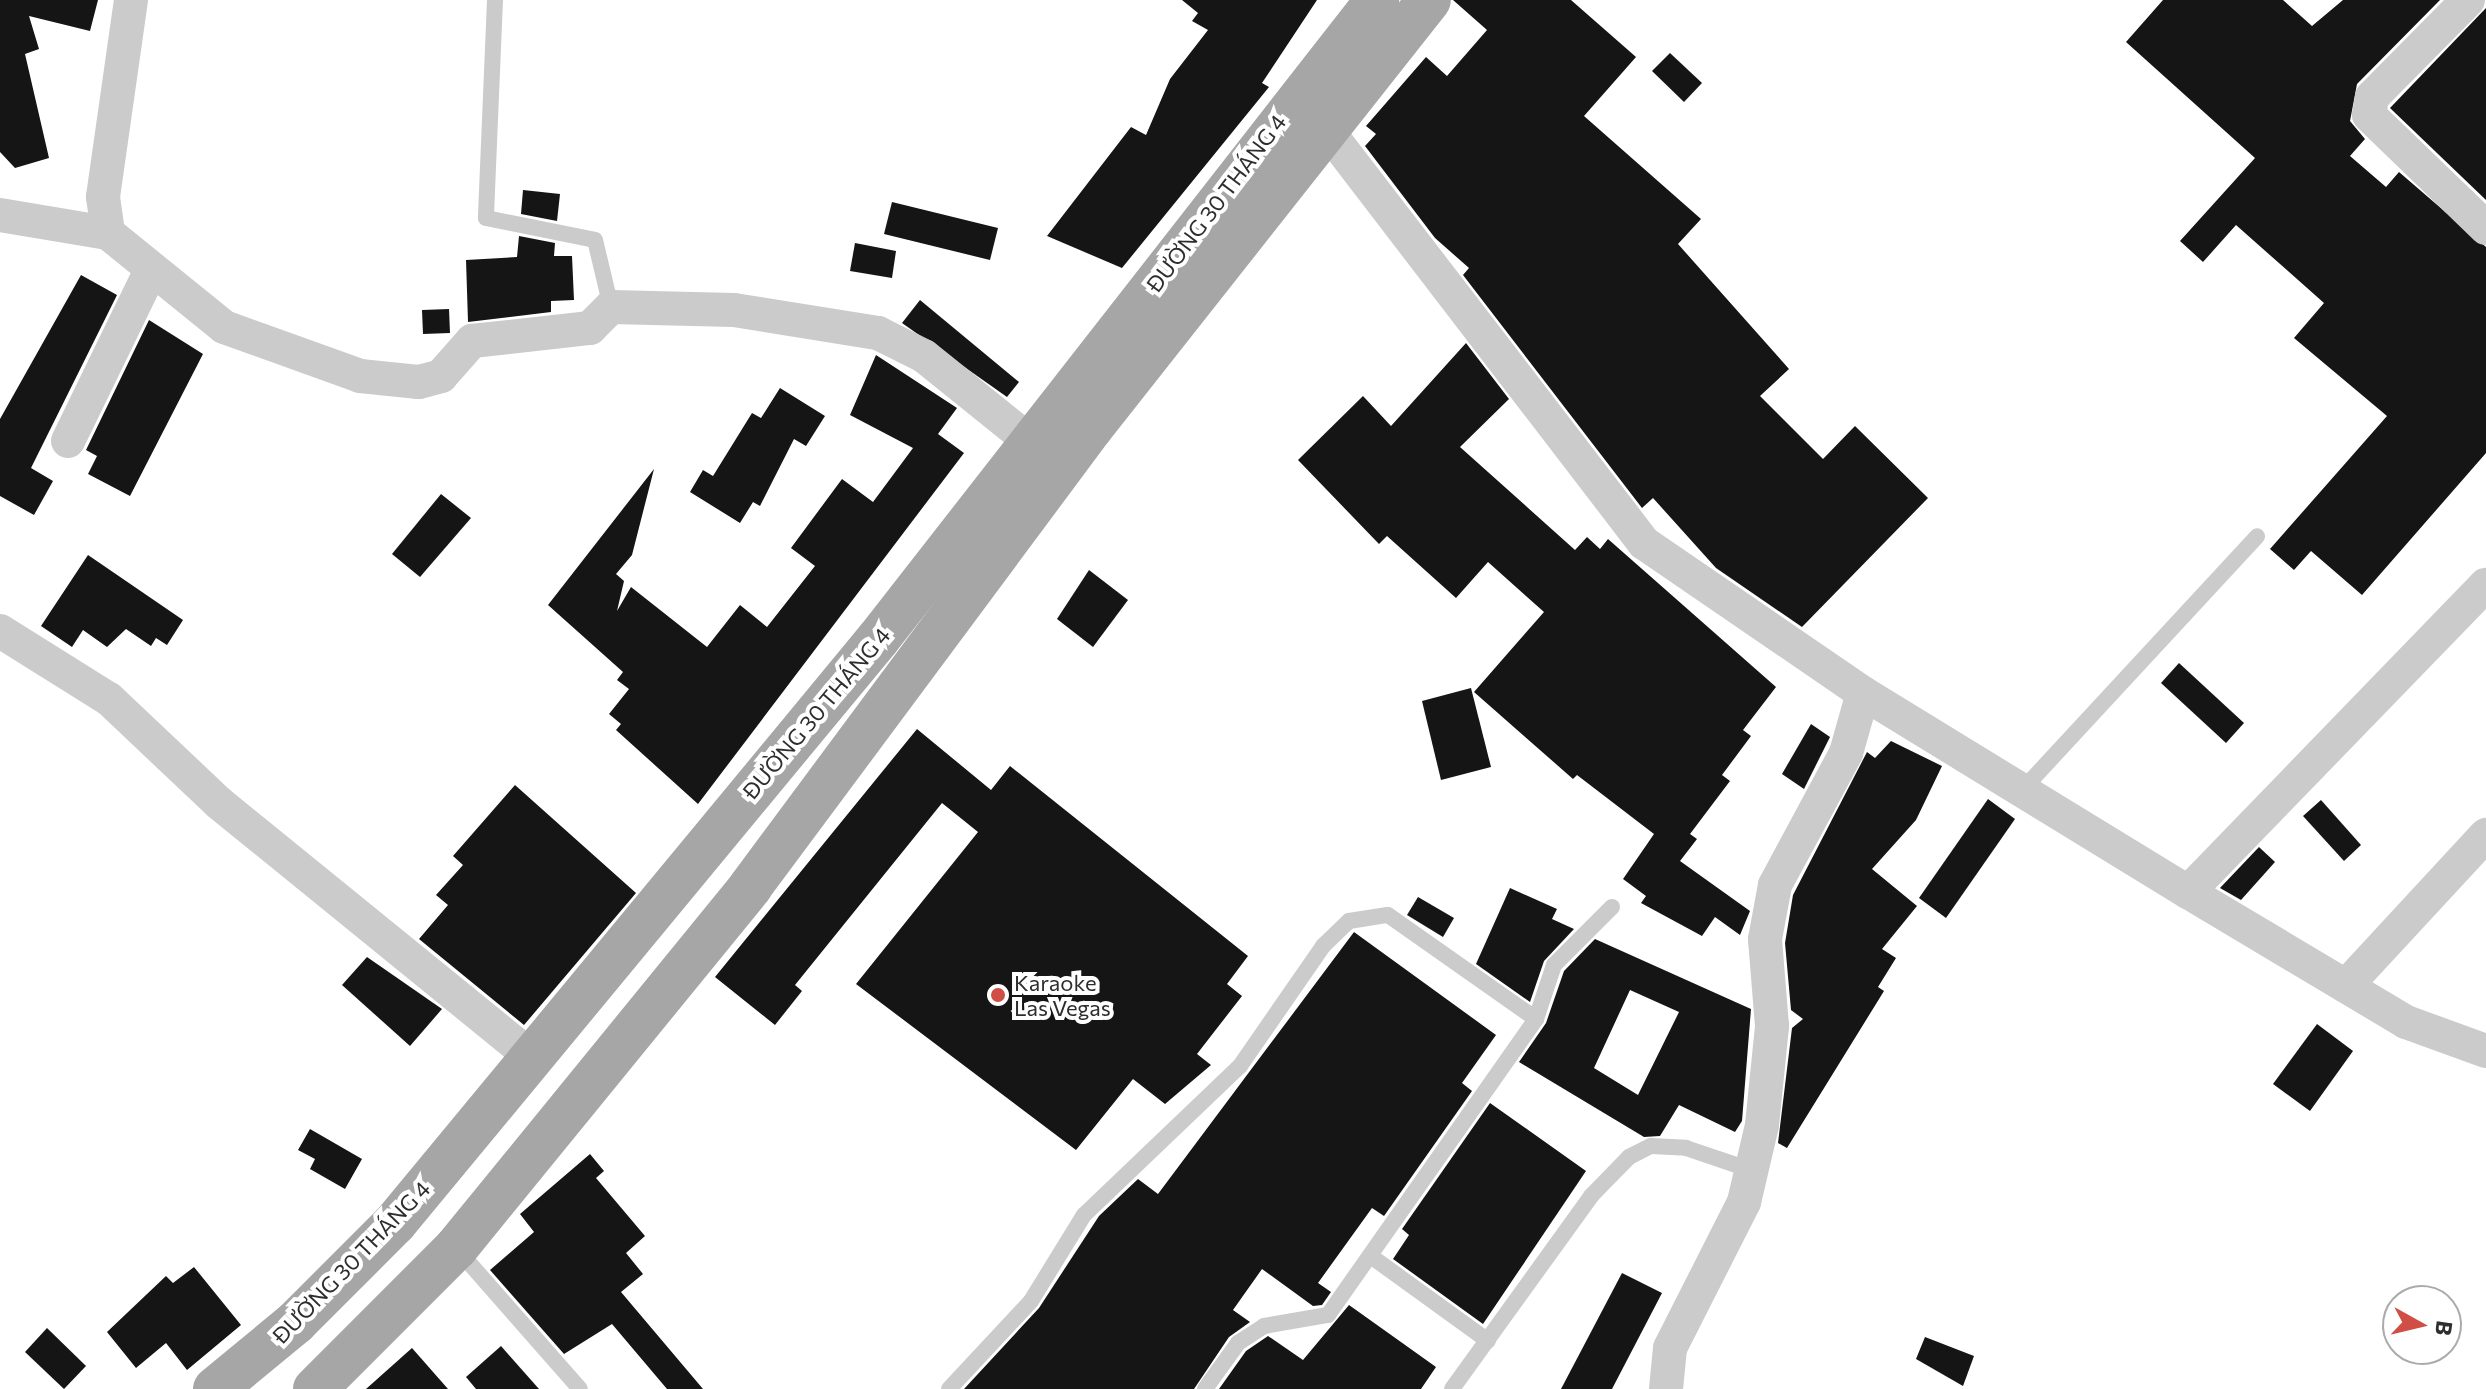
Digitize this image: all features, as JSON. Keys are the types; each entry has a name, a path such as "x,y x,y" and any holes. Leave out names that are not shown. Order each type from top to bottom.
{"main road":[{"name":"ĐƯỜNG 30 THÁNG 4","path":"215,1389 295,1323 395,1223 1031,442 1291,103 1377,0"},
{"name":"ĐƯỜNG 30 THÁNG 4","path":"315,1389 456,1248 750,887 927,642 1429,0"},
{"path":"1291,103 1327,130"},
{"path":"707,842 750,887"}],"street":[{"path":"108,233 103,197 131,0"},
{"path":"2468,0 2372,97 2369,115 2486,228"},
{"path":"1327,130 1644,543 1863,693 2024,788 2188,892 2406,1022 2486,1051"},
{"path":"0,215 108,233 224,327 386,381 441,376 486,336 590,328 611,307 734,310 878,333 924,356 1031,442"},
{"path":"68,441 151,270"},
{"path":"2188,892 2486,585"},
{"path":"0,631 109,699 219,803 532,1057"},
{"path":"1666,1389 1670,1348 1744,1202 1751,1170 1769,1078 1765,939 1775,885 1846,753 1863,693"},
{"path":"2346,986 2486,835"}],"lane":[{"path":"495,0 486,218 595,240 611,307"},
{"path":"2024,788 2257,536"},
{"path":"1205,1389 1238,1343 1264,1326 1328,1315 1372,1257 1536,1019 1554,965 1612,907"},
{"path":"949,1389 1031,1301 1084,1215 1240,1066 1323,946 1349,921 1388,915 1536,1019"},
{"path":"1452,1389 1591,1196 1629,1157 1651,1146 1686,1148 1751,1170"},
{"path":"456,1248 580,1389"},
{"path":"1372,1257 1488,1341"}],"building":[{"path":"0,0 98,0 90,31 29,16 39,49 25,54 49,158 15,168 0,152"},
{"path":"1182,0 1317,0 1262,83 1269,87 1122,268 1047,236 1131,127 1146,135 1170,79 1208,30 1192,21 1198,13"},
{"path":"1453,0 1571,0 1636,57 1584,116 1701,219 1678,244 1789,369 1760,396 1823,459 1855,426 1928,498 1802,627 1716,568 1653,498 1642,508 1463,275 1469,268 1435,238 1365,146 1376,134 1366,126 1426,57 1447,76 1487,30"},
{"path":"2163,0 2283,0 2312,26 2343,0 2440,0 2357,84 2350,121 2365,139 2350,156 2386,187 2399,172 2486,247 2486,453 2362,595 2311,551 2294,570 2270,549 2387,416 2294,338 2324,303 2236,225 2203,262 2180,241 2255,158 2126,42"},
{"path":"2486,8 2486,200 2390,108"},
{"path":"1670,53 1702,83 1684,102 1652,71"},
{"path":"523,190 560,194 557,221 521,214"},
{"path":"892,202 998,228 990,260 884,234"},
{"path":"519,236 555,243 554,256 572,256 574,300 551,301 551,312 468,322 466,260 517,257"},
{"path":"855,243 896,251 892,278 850,271"},
{"path":"81,275 117,295 31,468 53,481 34,515 0,496 0,419"},
{"path":"920,300 1019,382 1007,397 902,323"},
{"path":"449,309 450,333 423,334 422,310"},
{"path":"149,320 203,354 130,496 88,474 97,456 86,450"},
{"path":"1466,343 1509,399 1460,447 1575,550 1587,537 1600,549 1608,539 1776,687 1743,730 1751,736 1722,775 1730,781 1690,834 1697,839 1680,861 1750,911 1740,935 1715,917 1702,936 1641,903 1646,896 1623,879 1654,834 1577,775 1573,779 1474,692 1544,612 1488,562 1456,598 1387,536 1379,544 1298,460 1363,396 1391,426"},
{"path":"876,355 957,408 938,434 964,453 698,804 616,730 621,724 609,714 629,689 617,680 623,672 548,605 654,469 632,555 616,574 624,581 617,611 631,587 707,647 740,605 767,627 815,566 791,548 842,479 873,502 913,448 850,415"},
{"path":"780,388 825,416 806,446 794,439 760,506 753,502 740,523 690,492 703,470 713,476 752,413 761,418"},
{"path":"441,494 471,518 420,577 392,554"},
{"path":"88,555 183,620 167,645 156,638 151,646 126,629 107,647 83,630 72,647 41,626"},
{"path":"1089,570 1128,600 1093,647 1057,619"},
{"path":"2179,663 2244,723 2226,743 2161,683"},
{"path":"1471,688 1491,767 1441,780 1422,701"},
{"path":"1811,724 1830,737 1804,789 1782,774"},
{"path":"917,729 991,790 1010,766 1248,956 1227,984 1242,996 1197,1054 1211,1065 1165,1104 1133,1079 1076,1150 856,984 978,832 942,803 795,985 802,991 775,1025 715,977"},
{"path":"1891,741 1942,766 1916,820 1872,869 1917,906 1882,949 1896,958 1878,987 1884,991 1787,1148 1778,1143 1792,1028 1803,1019 1791,1010 1785,943 1793,895 1867,752 1875,758"},
{"path":"515,785 636,893 524,1025 419,939 448,905 436,895 463,865 453,856"},
{"path":"1988,799 2015,819 1946,918 1919,898"},
{"path":"2321,800 2361,845 2344,861 2303,816"},
{"path":"2259,847 2275,862 2241,900 2220,888"},
{"path":"1510,888 1557,909 1552,919 1574,929 1544,961 1530,1002 1476,964"},
{"path":"1418,897 1454,918 1443,937 1407,915"},
{"path":"1354,932 1496,1035 1462,1083 1472,1091 1384,1216 1372,1208 1318,1283 1331,1292 1322,1305 1313,1306 1262,1269 1233,1310 1250,1322 1229,1337 1194,1389 964,1389 1039,1308 1099,1216 1138,1179 1158,1194"},
{"path":"1595,939 1751,1009 1742,1121 1735,1132 1679,1105 1660,1136 1644,1137 1519,1062 1546,1023 1564,971","holes":["1630,990 1679,1012 1638,1095 1594,1068"]},
{"path":"367,957 442,1009 410,1046 342,985"},
{"path":"2317,1024 2353,1051 2310,1111 2273,1084"},
{"path":"1490,1103 1586,1171 1483,1324 1393,1259 1409,1235 1402,1229"},
{"path":"310,1129 362,1159 345,1189 310,1169 315,1159 298,1150"},
{"path":"590,1154 604,1171 596,1178 645,1236 626,1253 643,1274 621,1292 703,1389 667,1389 612,1324 564,1354 490,1270 534,1232 520,1214"},
{"path":"194,1267 241,1325 187,1370 166,1343 136,1368 107,1332 166,1276 173,1283"},
{"path":"1622,1273 1662,1293 1612,1389 1561,1389"},
{"path":"1349,1305 1436,1367 1421,1389 1219,1389 1246,1351 1268,1336 1303,1360"},
{"path":"47,1328 86,1366 64,1389 25,1352"},
{"path":"1925,1337 1974,1356 1963,1386 1916,1359"},
{"path":"501,1346 539,1389 476,1389 466,1377"},
{"path":"412,1348 448,1389 366,1389"}],"place":[{"name":"Karaoke Las Vegas","path":"998,995"}]}
